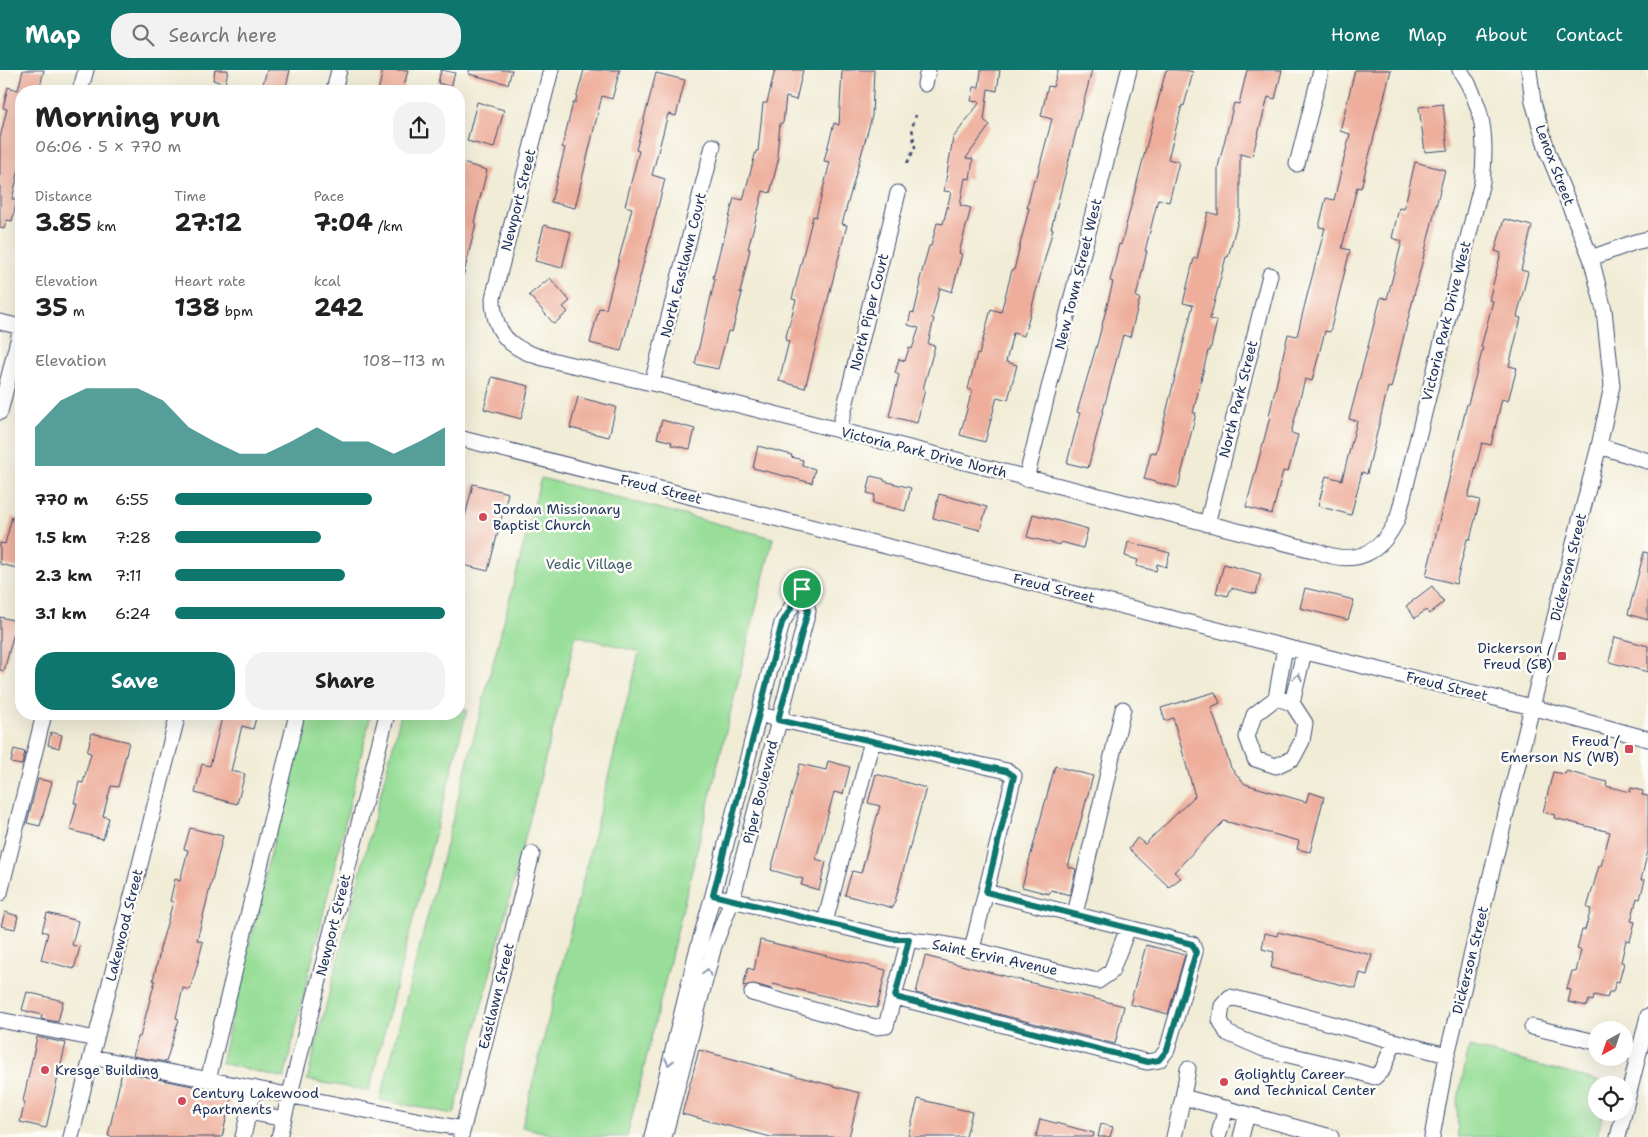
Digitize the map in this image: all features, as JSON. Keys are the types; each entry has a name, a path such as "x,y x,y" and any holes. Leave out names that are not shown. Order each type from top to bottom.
{"street":[{"path":"82,85 86,70"},
{"path":"335,85 339,70"},
{"name":"Newport Street","path":"500,328 496,322 493,307 494,289 551,70"},
{"name":"New Town Street West","path":"1026,478 1129,70"},
{"path":"1297,164 1321,70"},
{"name":"Victoria Park Drive West","path":"1358,556 1372,551 1386,539 1398,517 1482,182 1485,158 1480,110 1475,96 1460,70"},
{"name":"Lenox Street","path":"1529,70 1533,102 1548,153 1591,258"},
{"name":"North Eastlawn Court","path":"652,383 713,146"},
{"name":"North Piper Court","path":"839,430 898,193"},
{"path":"1591,258 1648,239"},
{"name":"Dickerson Street","path":"1432,1137 1447,1055 1532,707 1599,446 1612,386 1604,310 1591,258"},
{"name":"North Park Street","path":"1207,524 1270,275"},
{"path":"0,322 15,326"},
{"name":"Victoria Park Drive North","path":"500,328 517,348 546,358 839,430 1317,551 1330,556 1345,558 1358,556"},
{"path":"0,412 15,352"},
{"name":"Freud Street","path":"465,440 1304,652 1532,707 1648,739"},
{"path":"1599,446 1648,461"},
{"name":"Piper Boulevard","path":"652,1137 696,955 760,714 782,623 802,589 808,611 732,900 714,946 664,1137"},
{"path":"1276,698 1292,702 1305,723 1302,741 1293,758 1276,766 1255,759 1247,737 1254,715 1276,698 1285,647"},
{"path":"1292,702 1304,652"},
{"path":"1074,914 1122,710"},
{"path":"760,714 778,720 1006,771 1014,776 972,949"},
{"path":"0,894 43,720"},
{"name":"Lakewood Street","path":"71,1137 176,720"},
{"path":"208,1080 296,720"},
{"name":"Newport Street","path":"279,1137 385,720"},
{"path":"825,922 872,741"},
{"name":"Eastlawn Street","path":"462,1133 532,854"},
{"path":"895,997 1148,1062 1159,1060 1167,1050 1196,952 1192,944 986,892"},
{"name":"Saint Ervin Avenue","path":"713,895 893,939 909,939 972,949 1098,981 1111,972 1128,928"},
{"path":"752,993 875,1027 886,1026 909,939"},
{"path":"1394,1042 1383,1069 1375,1077 1264,1049 1227,1033 1220,1020 1222,1006 1230,997 1270,1006 1394,1042 1447,1055"},
{"path":"1633,1048 1648,1016"},
{"path":"0,1020 96,1039"},
{"path":"1532,1027 1588,1040"},
{"path":"91,1057 290,1095 462,1133"},
{"path":"1618,1137 1629,1066"},
{"path":"1174,1137 1188,1069"},
{"path":"243,1137 254,1088"},
{"path":"1183,1097 1246,1114 1287,1131 1331,1137"},
{"path":"1219,1134 1226,1108"},
{"path":"249,1112 284,1119"},
{"path":"1241,1137 1246,1114"}],"path":[{"path":"907,163 915,148 912,128 916,115"}],"green space":[{"name":"Vedic Village","path":"541,478 773,538 627,1137 563,1137 522,1127 639,652 575,635 567,674 454,1114 380,1100"},
{"path":"303,720 370,720 284,1078 221,1063"},
{"path":"399,720 464,720 369,1091 307,1080"},
{"path":"1469,1047 1588,1078 1588,1121 1601,1121 1597,1137 1458,1137 1457,1104"}],"building":[{"path":"23,70 44,70 40,85 19,85"},
{"path":"215,70 228,70 225,84 213,80"},
{"path":"267,70 290,70 286,85 263,85"},
{"path":"383,70 408,70 404,85 379,85"},
{"path":"441,70 455,73 452,85 438,83"},
{"path":"469,70 512,70 508,84 469,74"},
{"path":"584,70 620,70 612,99 602,96 575,208 551,202 565,148 562,147 573,103 575,103"},
{"path":"775,70 803,70 796,100 786,97 783,123 780,123 777,156 779,157 770,193 763,191 748,249 750,249 740,293 742,293 732,332 728,331 718,369 695,364 722,242 734,198 743,200 756,151 758,151 763,103 767,103"},
{"path":"842,70 874,70 872,116 842,224 847,225 805,388 779,381 789,341 785,340 796,300 792,299 813,216 816,217 830,162 824,161 834,123 839,125"},
{"path":"981,70 1000,70 997,91 988,89 984,120 990,125 966,158 973,159 970,179 965,178 960,205 971,208 959,253 962,254 952,292 940,288 932,318 934,319 928,344 935,346 923,389 925,389 917,423 889,416 899,375 895,373 899,359 905,361 909,348 912,349 919,328 908,325 911,312 914,313 921,283 919,283 929,246 931,246 937,223 943,224 951,192 944,191 953,138 980,102 971,101 974,87 979,87"},
{"path":"1058,70 1092,70 1051,229 1053,229 1024,336 1013,333 1006,362 1017,365 1008,400 997,397 985,442 960,435 972,391 968,389 991,309 1001,312 1012,270 1014,270 1034,179 1036,180 1052,119 1041,116 1048,86 1053,87"},
{"path":"1166,70 1193,72 1168,159 1179,162 1169,202 1158,199 1145,251 1147,251 1136,297 1140,298 1130,337 1123,335 1088,468 1067,463 1080,413 1077,412 1113,282 1110,281 1119,244 1121,245"},
{"path":"1247,70 1282,70 1275,99 1268,97 1252,157 1240,154 1240,213 1210,319 1217,321 1193,413 1196,413 1178,488 1144,479 1151,452 1156,453 1193,305 1183,303 1194,258 1197,259 1208,212 1218,215 1218,167 1234,103 1239,104"},
{"path":"1355,70 1391,70 1361,188 1357,187 1342,248 1350,250 1330,332 1325,331 1312,381 1305,379 1291,433 1298,435 1288,472 1283,471 1272,514 1246,507 1270,417 1288,334 1297,336 1325,228 1319,227 1326,198 1334,200 1350,134 1340,131"},
{"path":"656,73 685,80 676,116 668,114 652,175 665,179 621,351 590,343 599,308 606,309 632,208 625,206 639,151 636,150"},
{"path":"8,87 15,89 15,186 12,199 15,200 15,208 12,221 7,220 4,229 0,228 0,138 7,109 3,108"},
{"path":"477,102 504,110 494,148 467,141"},
{"path":"1443,104 1448,150 1425,152 1419,107"},
{"path":"1415,162 1445,170 1391,388 1388,387 1367,474 1362,472 1351,515 1318,506 1326,476 1342,480 1357,421 1349,419 1381,297 1387,299 1402,241 1392,238 1399,208 1404,209"},
{"path":"465,164 487,170 474,223 476,223 465,269"},
{"path":"1504,219 1532,226 1521,270 1528,272 1517,317 1521,318 1509,366 1517,368 1508,401 1502,399 1491,445 1482,443 1468,497 1480,500 1470,539 1467,539 1456,584 1426,576 1467,404 1483,348 1481,347 1493,301 1489,300 1501,253 1495,251"},
{"path":"544,225 571,232 562,268 535,261"},
{"path":"550,278 570,301 563,307 568,312 554,324 529,295"},
{"path":"492,377 529,386 521,419 484,409"},
{"path":"578,397 616,407 609,437 570,428"},
{"path":"662,420 695,429 690,449 671,445 672,442 657,438"},
{"path":"758,446 792,455 791,457 803,460 802,465 815,469 812,483 753,468"},
{"path":"871,476 911,488 905,511 873,503 875,495 867,493"},
{"name":"Jordan Missionary Baptist Church","path":"473,484 508,493 488,571 465,565 465,517"},
{"path":"939,494 987,507 980,530 933,518"},
{"path":"1033,514 1088,529 1083,548 1061,542 1060,545 1027,537"},
{"path":"12,517 15,518 15,568 0,564 0,543 5,544"},
{"path":"1128,542 1170,553 1166,567 1157,564 1156,571 1136,566 1138,560 1125,556"},
{"path":"1644,552 1648,553 1648,620 1628,614"},
{"path":"1224,564 1261,574 1256,594 1231,588 1228,596 1216,593"},
{"path":"1432,586 1444,602 1429,614 1426,610 1415,618 1406,606"},
{"path":"1305,588 1354,600 1348,620 1300,608"},
{"path":"0,617 15,621 15,629 4,671 0,670"},
{"path":"1615,637 1648,646 1648,672 1609,662"},
{"path":"1215,692 1220,703 1211,707 1231,768 1245,784 1306,802 1309,792 1324,797 1310,852 1297,849 1299,841 1224,821 1174,872 1181,878 1169,887 1129,849 1137,838 1145,844 1195,796 1173,718 1165,721 1161,708"},
{"path":"222,720 255,720 253,729 242,726 231,771 245,774 237,804 195,793 202,764 210,766"},
{"path":"51,732 62,735 59,748 48,745"},
{"path":"92,733 129,742 118,787 111,786 103,816 109,818 103,839 70,830 77,803 74,803 79,782 83,783 91,753 87,752"},
{"path":"14,749 25,752 22,765 11,763"},
{"path":"828,761 850,767 843,794 834,792 816,859 826,862 819,890 801,885 803,879 771,870 800,764 826,770"},
{"path":"1055,766 1093,776 1068,867 1076,869 1070,895 1051,890 1049,894 1022,887"},
{"path":"1566,771 1607,782 1606,786 1630,792 1631,788 1643,791 1642,795 1648,796 1648,851 1641,880 1645,880 1640,899 1637,898 1631,921 1635,922 1630,941 1626,940 1621,962 1624,963 1619,982 1616,981 1613,992 1609,992 1607,998 1594,995 1593,1001 1589,1000 1587,1006 1568,1002 1571,990 1567,989 1572,971 1576,972 1581,950 1577,949 1582,930 1585,930 1591,909 1587,908 1610,832 1554,818 1555,815 1543,812 1553,772 1565,774"},
{"path":"876,774 926,788 893,908 845,895 852,871 861,873 880,806 868,803"},
{"path":"38,779 52,782 40,826 27,823"},
{"path":"190,828 223,836 197,940 203,942 198,962 190,990 183,988 176,1018 179,1019 166,1062 133,1056 155,981 153,980 159,952 173,902 170,901 175,879 180,881 188,850 184,849"},
{"path":"5,912 18,916 15,929 1,926"},
{"path":"47,913 78,921 72,945 80,947 74,969 41,960 48,933 42,931"},
{"path":"1278,932 1372,955 1367,975 1360,973 1356,988 1271,968 1274,952 1262,949 1265,933 1277,936"},
{"path":"760,940 886,970 877,1008 773,984 772,989 754,984 743,986 748,968 754,970"},
{"path":"1146,945 1185,955 1168,1014 1130,1004"},
{"path":"925,956 1124,1006 1115,1044 916,993"},
{"path":"27,992 63,1001 58,1022 41,1019 42,1015 22,1010"},
{"name":"Kresge Building","path":"37,1037 66,1043 46,1128 20,1122"},
{"path":"699,1050 860,1093 849,1137 771,1137 682,1114"},
{"name":"Century Lakewood Apartments","path":"122,1072 232,1094 222,1137 108,1136"},
{"path":"918,1099 972,1112 966,1137 908,1137"},
{"path":"1040,1119 1094,1133 1093,1137 1036,1137"},
{"path":"1101,1124 1113,1127 1110,1137 1098,1137"}],"place":[{"name":"Jordan Missionary Baptist Church","path":"483,517"},
{"name":"Dickerson / Freud (SB)","path":"1562,656"},
{"name":"Freud / Emerson NS (WB)","path":"1629,749"},
{"name":"Kresge Building","path":"45,1070"},
{"name":"Golightly Career and Technical Center","path":"1224,1082"},
{"name":"Century Lakewood Apartments","path":"182,1101"}],"route":[{"path":"802,589 808,611 778,720 1006,771 1014,776 986,892 1192,944 1196,952 1167,1050 1159,1060 1148,1062 895,997 909,939 893,939 713,895 782,623 802,589"}]}
